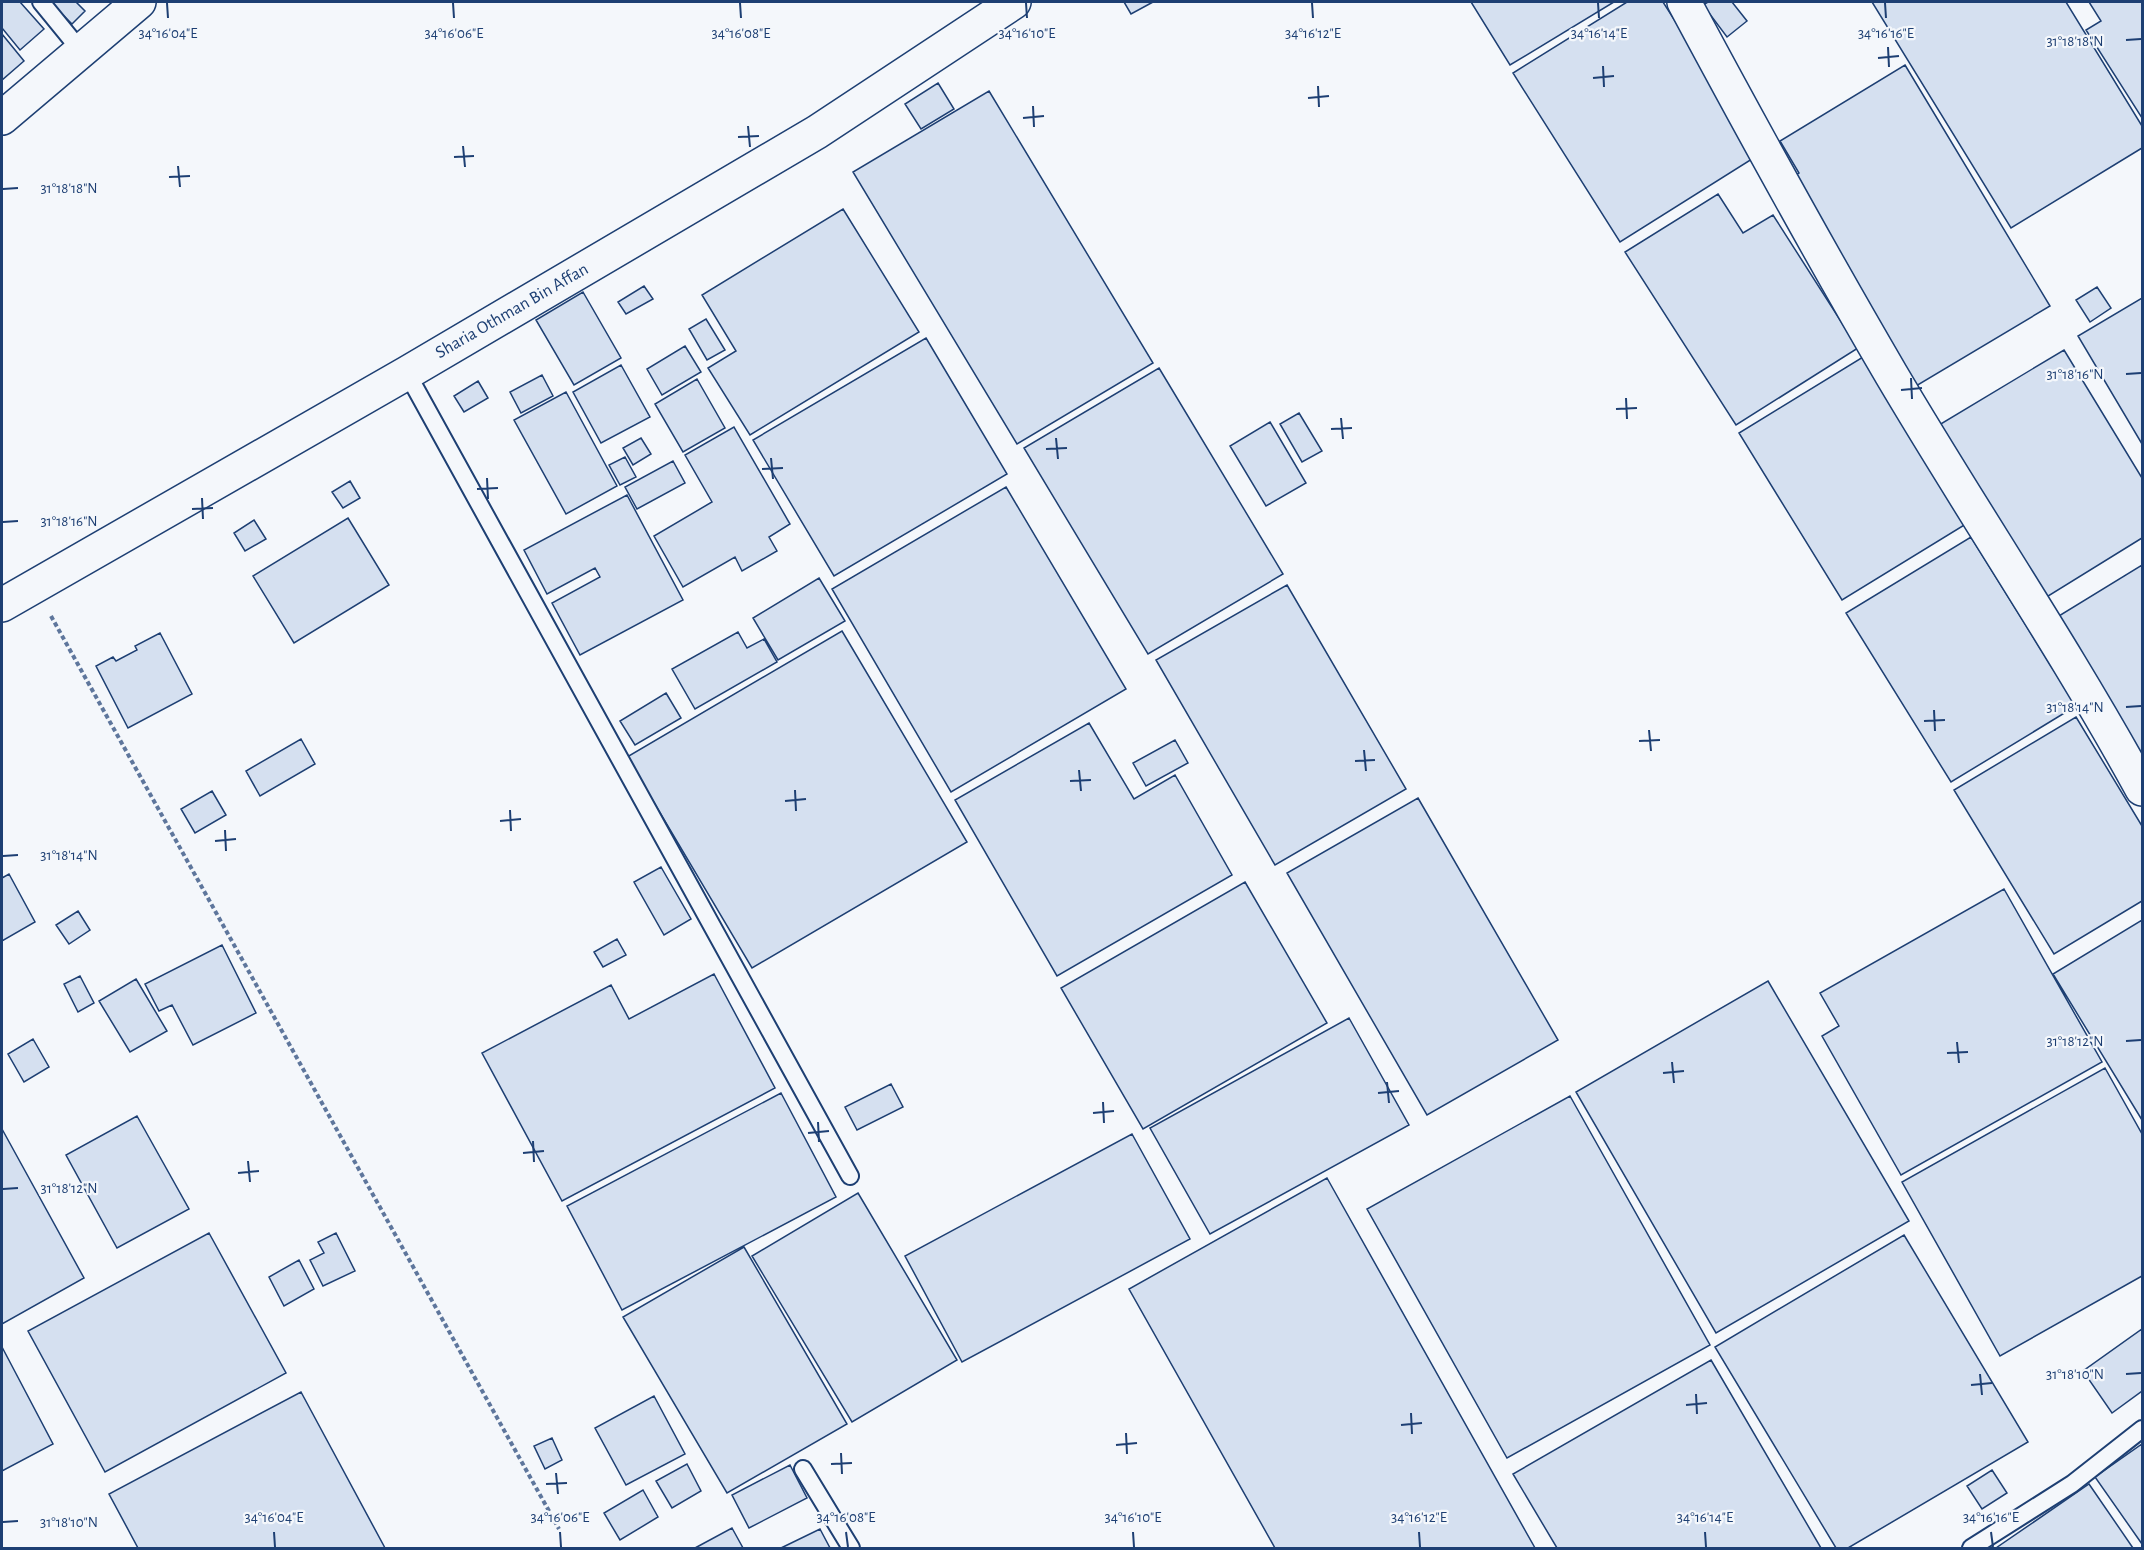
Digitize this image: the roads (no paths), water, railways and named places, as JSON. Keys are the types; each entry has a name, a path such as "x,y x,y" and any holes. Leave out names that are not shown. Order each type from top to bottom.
{"street":[{"path":"2,118 139,2"},
{"name":"Sharia Othman Bin Affan","path":"2,605 407,373 817,132 1014,2"},
{"path":"1684,2 1781,182 1892,375 2102,715 2142,789"}],"lane":[{"path":"41,2 81,51"},
{"path":"407,373 850,1176"},
{"path":"1971,1548 2072,1484 2142,1429"},
{"path":"803,1469 851,1548"}]}
